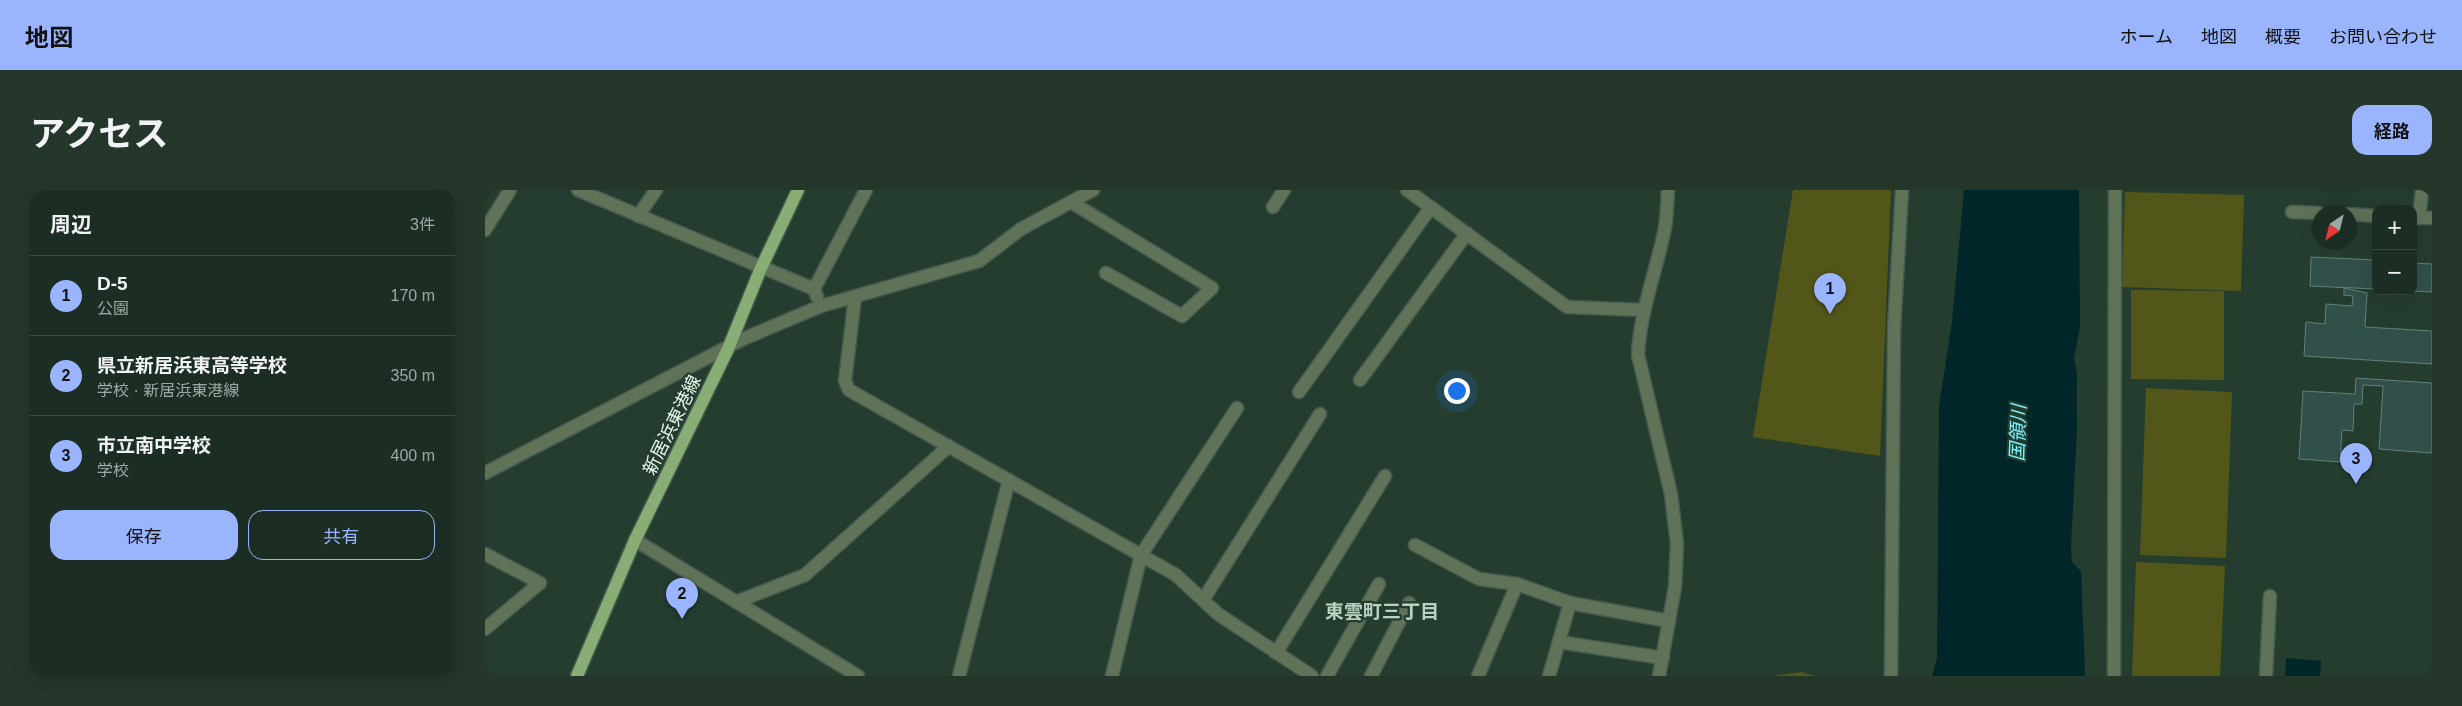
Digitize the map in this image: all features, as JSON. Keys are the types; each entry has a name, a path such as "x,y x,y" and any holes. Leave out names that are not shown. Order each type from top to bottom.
{"main road":[{"name":"新居浜東港線","path":"577,676 635,540 728,349 761,268 798,190"}],"street":[{"path":"485,230 510,190"},
{"path":"578,190 814,289 821,306"},
{"path":"638,216 656,190"},
{"path":"814,289 866,190"},
{"path":"485,473 743,340 821,306 979,261 1021,229 1093,190"},
{"path":"1273,207 1284,190"},
{"path":"1407,190 1567,307 1644,310"},
{"path":"1659,676 1675,587 1677,544 1671,494 1638,355 1639,335 1644,310 1665,231 1668,190"},
{"path":"1891,676 1894,337 1903,190"},
{"path":"2113,676 2115,190"},
{"path":"2417,213 2422,190"},
{"path":"1071,202 1211,288 1182,316 1107,273"},
{"path":"1299,392 1431,207"},
{"path":"2292,212 2312,213"},
{"path":"2357,215 2372,216"},
{"path":"2417,218 2432,218"},
{"path":"1360,380 1467,233"},
{"path":"855,297 845,381 849,390 1176,575 1218,614 1304,674"},
{"path":"1112,676 1141,555 1237,408"},
{"path":"1203,600 1320,414"},
{"path":"736,602 805,575 949,446"},
{"path":"1276,653 1385,476"},
{"path":"959,676 1009,480"},
{"path":"635,540 858,676"},
{"path":"1415,545 1479,579 1517,584 1570,603 1669,621"},
{"path":"485,629 539,583 488,560"},
{"path":"1327,676 1379,584"},
{"path":"1478,676 1517,584"},
{"path":"2266,676 2270,596"},
{"path":"1371,676 1409,603"},
{"path":"1549,676 1570,603"},
{"path":"1559,642 1663,658"}],"green space":[{"path":"1793,190 1891,190 1880,456 1753,437"},
{"path":"2125,192 2244,195 2241,291 2122,287"},
{"path":"2131,290 2224,291 2224,380 2131,379"},
{"path":"2146,388 2232,392 2226,558 2140,555"},
{"path":"2136,562 2225,566 2220,676 2132,676"},
{"path":"1801,672 1815,676 1771,676"}],"water":[{"name":"国領川","path":"1964,190 2079,190 2080,327 2074,359 2077,373 2077,428 2071,546 2072,562 2081,571 2085,676 1932,676 1937,658 1939,406 1952,322"},
{"path":"2286,658 2321,661 2320,676 2285,676"}],"building":[{"path":"2311,257 2372,260 2372,289 2310,286"},
{"path":"2417,263 2432,264 2432,292 2417,291"},
{"path":"2344,288 2367,293 2365,327 2432,331 2432,364 2304,356 2306,322 2325,324 2326,304 2352,306 2353,296 2344,295"},
{"path":"2356,378 2432,383 2432,453 2379,449 2383,386 2363,385 2362,404 2354,404 2353,431 2342,430 2340,462 2299,459 2303,391 2355,394"}],"place":[{"name":"D-5","path":"1830,314"},
{"name":"市立南中学校","path":"2356,484"},
{"name":"県立新居浜東高等学校","path":"682,619"}],"district":[{"name":"東雲町三丁目","path":"1382,611"}]}
